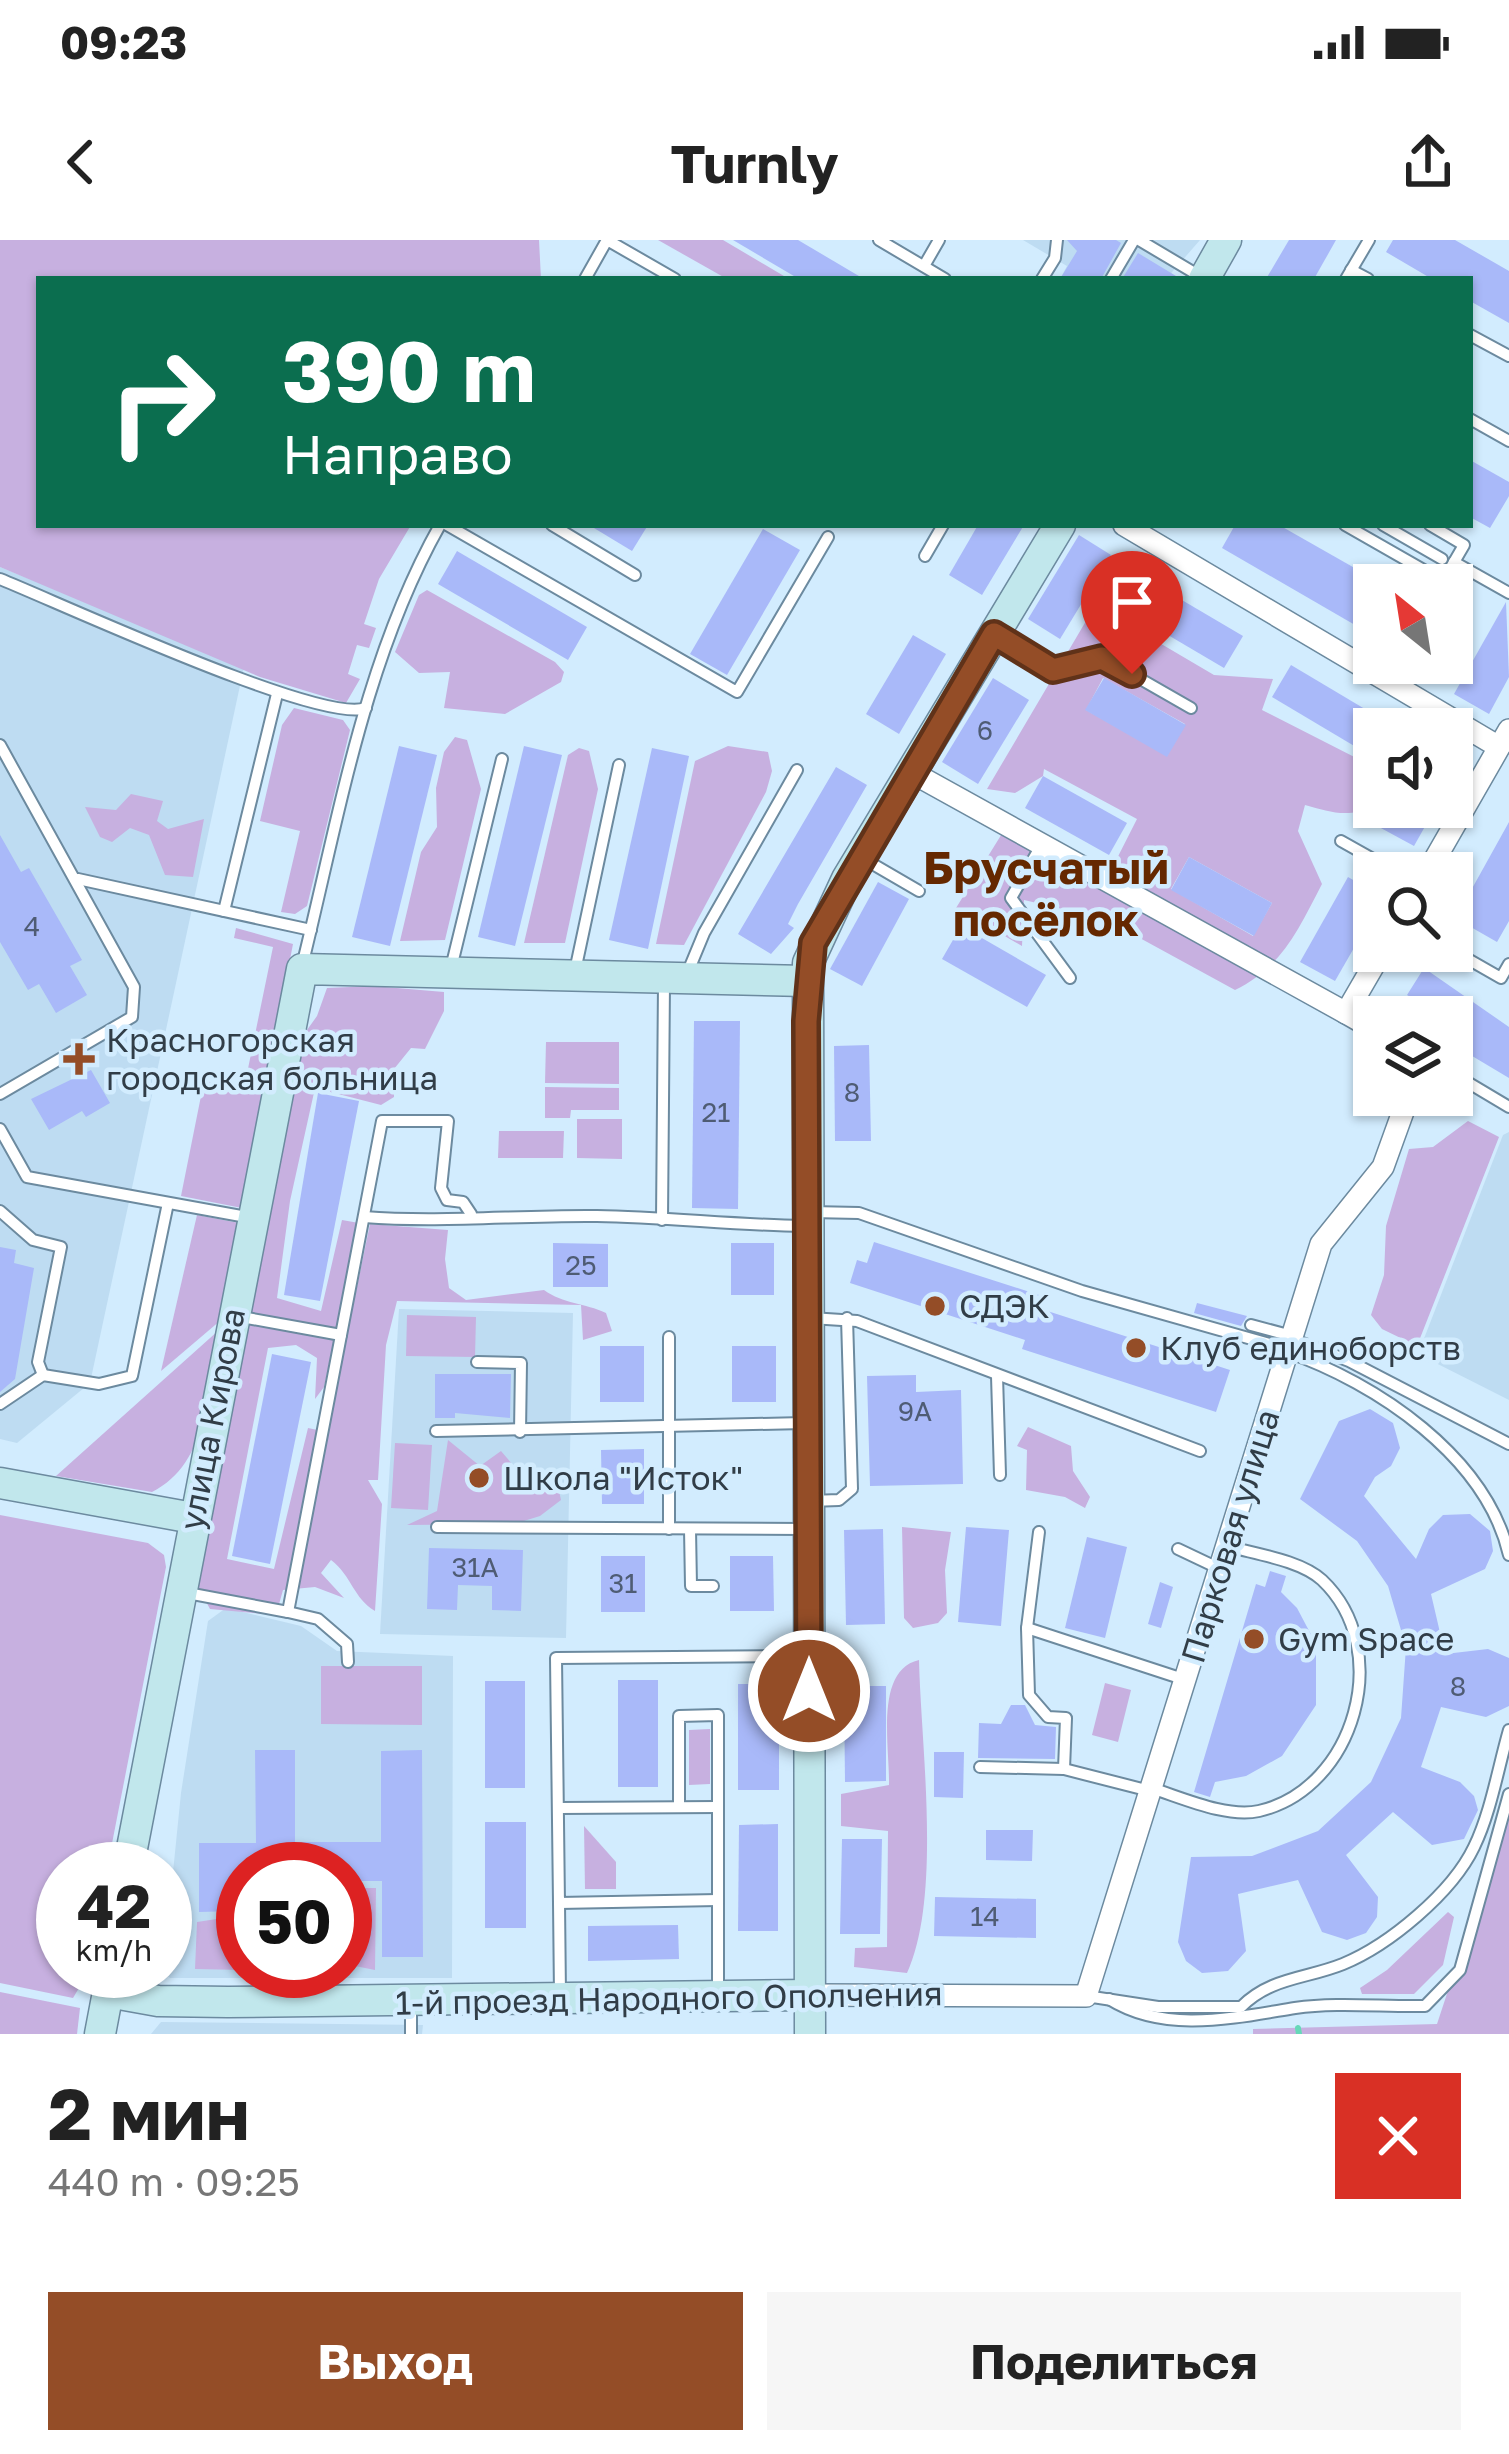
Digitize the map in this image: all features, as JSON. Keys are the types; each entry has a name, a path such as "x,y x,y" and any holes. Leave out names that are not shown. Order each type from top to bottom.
{"street":[{"path":"1206,276 1226,240"},
{"path":"810,2034 806,981 813,943 1058,528"},
{"path":"1129,528 1505,741 1439,852"},
{"path":"911,772 1353,1016"},
{"path":"302,969 806,981"},
{"name":"улица Кирова","path":"133,1842 302,969"},
{"path":"1346,1012 1370,972"},
{"name":"Парковая улица","path":"1097,1996 1151,1790 1321,1244 1383,1167 1401,1116"},
{"path":"0,1483 193,1518"},
{"name":"1-й проезд Народного Ополчения","path":"150,1998 411,2002 1097,1996"},
{"path":"100,2034 107,1998"}],"lane":[{"path":"587,276 608,240 670,276"},
{"path":"879,240 940,276"},
{"path":"924,266 939,240"},
{"path":"1044,276 1057,240"},
{"path":"1113,276 1136,240 1199,276"},
{"path":"1349,274 1369,240"},
{"path":"1473,336 1509,356"},
{"path":"1473,421 1509,441"},
{"path":"302,969 366,708 402,592 441,528"},
{"path":"448,528 736,692 827,537"},
{"path":"557,528 635,574"},
{"path":"925,556 941,528"},
{"path":"1350,528 1443,581 1448,560 1464,544 1435,528"},
{"path":"1368,538 1376,528"},
{"path":"1385,528 1509,593"},
{"path":"0,579 277,694 351,714 366,708"},
{"path":"994,634 1053,670 1102,658 1191,708"},
{"path":"224,911 277,694"},
{"path":"0,745 134,987 132,1017 0,1094"},
{"path":"450,971 502,759"},
{"path":"574,974 619,765"},
{"path":"662,1220 675,977 797,770"},
{"path":"1341,841 1361,852"},
{"path":"1042,844 1011,898 1070,977"},
{"path":"861,857 919,891"},
{"path":"78,879 311,930"},
{"path":"1473,962 1505,981 1509,964"},
{"path":"1473,1086 1509,1107"},
{"path":"288,1612 382,1121 448,1121 441,1188 447,1200 463,1202 470,1214"},
{"path":"0,1129 27,1177 252,1218"},
{"path":"0,1404 43,1376 99,1384 132,1376 168,1203"},
{"path":"0,1211 34,1240 61,1247 38,1362 43,1376"},
{"path":"364,1217 428,1222 470,1214 662,1220 859,1214 1082,1291 1349,1360 1509,1444"},
{"path":"232,1315 341,1335"},
{"path":"808,1318 847,1318 1200,1451"},
{"path":"437,1527 690,1529 808,1515 839,1500 852,1489 847,1318"},
{"path":"1251,1324 1387,1400 1422,1429 1482,1497 1509,1555"},
{"path":"669,1337 669,1529"},
{"path":"477,1363 520,1363 520,1432"},
{"path":"997,1376 1000,1475"},
{"path":"436,1432 520,1432 582,1424 808,1423"},
{"path":"690,1529 691,1586 713,1586"},
{"path":"1039,1532 1027,1628 1029,1695 1048,1717 1066,1718 1064,1769"},
{"path":"980,1767 1064,1769 1235,1812 1257,1811 1301,1790 1327,1766 1354,1716 1359,1657 1340,1604 1321,1579 1304,1569 1178,1550"},
{"path":"179,1592 318,1619 347,1644 347,1662"},
{"path":"1027,1628 1185,1679"},
{"path":"560,2001 556,1658 809,1656"},
{"path":"680,1807 680,1716 718,1715 718,2000"},
{"path":"1097,1996 1158,2007 1241,2007 1263,1986 1344,1964 1387,1937 1459,1871 1475,1846 1509,1730"},
{"path":"1097,1996 1150,2023 1246,2022 1296,2008 1425,2006 1460,1970 1509,1794"},
{"path":"559,1808 718,1807"},
{"path":"559,1903 718,1900"},
{"path":"411,2002 411,2034"}],"shaded area":[{"path":"0,240 539,240 541,276 36,276 36,528 409,528 379,579 364,624 376,628 369,648 357,645 348,674 360,679 346,703 260,677 0,567"},
{"path":"658,240 723,240 784,276 722,276"},
{"path":"1023,240 1200,240 1169,276 1062,276 1067,266"},
{"name":"Красногорская городская больница","path":"0,567 244,667 90,1383 17,1443 0,1439"},
{"path":"427,590 555,662 564,672 561,682 505,714 444,708 450,672 419,673 395,652 419,595"},
{"path":"1129,598 1129,625 1214,675 1273,679 1262,710 1353,756 1353,812 1305,805 1298,831 1322,884 1277,958 1235,990 1105,919 1024,900 1022,946 956,908 1003,832 1101,890 1137,819 1044,769 1043,776 1015,793 987,789 1099,599","holes":["1103,678 1185,724 1167,756 1086,710","1189,857 1272,903 1253,936 1171,889"]},
{"path":"294,708 343,720 350,730 307,906 295,914 281,912 300,831 260,821 282,725"},
{"path":"455,737 467,740 481,789 445,940 400,941 421,852 437,827 436,788 444,752"},
{"path":"728,746 768,752 772,771 766,792 684,945 656,944 695,761"},
{"path":"579,748 589,751 598,789 565,943 524,943 568,755"},
{"path":"131,794 163,801 157,821 168,829 204,819 193,877 165,875 149,835 130,828 112,842 100,837 85,807 116,810"},
{"path":"236,928 293,944 242,1208 181,1196 204,1081 244,1088 273,947 234,938"},
{"path":"327,988 444,992 444,1011 425,1049 411,1048 394,1069 394,1097 381,1105 315,1088 290,1201 277,1298 321,1311 342,1220 359,1223 324,1387 315,1399 317,1358 296,1345 268,1348 227,1559 274,1569 308,1428 327,1432 370,1224 448,1230 449,1288 466,1300 544,1290 606,1313 612,1331 583,1340 581,1305 397,1301 386,1345 378,1480 368,1480 382,1504 375,1611 331,1560 321,1573 344,1598 315,1587 283,1590 276,1615 210,1609 197,1585 292,1051 317,1016"},
{"path":"546,1042 619,1042 619,1084 545,1083"},
{"path":"545,1087 619,1088 619,1110 571,1110 570,1118 545,1118"},
{"path":"577,1119 622,1119 622,1159 577,1158"},
{"path":"1468,1121 1499,1137 1417,1346 1382,1329 1371,1315 1384,1275 1386,1226 1409,1149 1433,1147"},
{"path":"499,1131 564,1131 563,1158 498,1158"},
{"path":"1509,1132 1509,1400 1418,1354 1503,1135"},
{"path":"197,1215 239,1223 221,1320 161,1371"},
{"name":"Школа \"Исток\"","path":"399,1309 573,1313 566,1638 380,1634"},
{"path":"407,1315 476,1317 475,1357 406,1356"},
{"path":"219,1330 203,1422 196,1443 171,1479 152,1492 56,1476"},
{"path":"1028,1427 1071,1446 1073,1471 1090,1497 1085,1508 1065,1497 1026,1490 1027,1450 1017,1446"},
{"path":"448,1440 480,1466 501,1451 530,1485 558,1486 561,1500 540,1516 514,1524 407,1525 437,1511"},
{"path":"395,1443 432,1445 428,1510 391,1508"},
{"path":"0,1515 148,1543 164,1555 166,1567 112,1842 36,1842 36,1990 0,1983"},
{"path":"902,1527 951,1532 945,1570 947,1613 938,1623 913,1628 904,1618"},
{"path":"226,1608 301,1626 337,1651 453,1656 452,1978 372,1978 372,1842 216,1842 216,1978 192,1978 192,1842 176,1842 208,1621"},
{"path":"919,1660 927,1863 918,1941 907,1973 854,1967 855,1948 887,1947 888,1831 841,1826 841,1794 889,1785 890,1694 905,1667"},
{"path":"321,1666 422,1666 422,1725 321,1724"},
{"path":"1105,1683 1131,1690 1118,1742 1092,1735"},
{"path":"710,1729 710,1784 689,1785 689,1730"},
{"path":"1509,1806 1509,2034 1253,2034 1253,2029 1437,2024"},
{"path":"584,1826 616,1862 616,1889 585,1889"},
{"path":"372,1888 376,1888 372,1969"},
{"path":"1448,1912 1454,1917 1443,1965 1414,1994 1362,1994 1360,1988 1387,1970"},
{"path":"216,1919 216,1969 195,1969 197,1922"},
{"path":"0,1992 80,2008 77,2034 0,2034"},
{"path":"161,2022 423,2025 422,2034 151,2034"}],"building":[{"path":"733,240 798,240 859,276 794,276"},
{"path":"1067,240 1121,243 1103,276 1062,276 1077,251"},
{"path":"1289,240 1336,240 1316,276 1268,276"},
{"path":"1393,240 1455,240 1509,271 1509,323 1473,303 1473,276 1427,276 1386,252"},
{"path":"1138,253 1176,276 1124,276"},
{"path":"1473,462 1509,482 1509,496 1490,528 1473,519"},
{"path":"594,528 646,528 632,551"},
{"path":"976,528 1022,528 982,595 949,575"},
{"path":"1233,528 1284,528 1353,567 1353,624 1222,548"},
{"path":"763,529 800,550 727,675 690,654"},
{"path":"1079,535 1111,555 1060,639 1028,619"},
{"path":"457,551 587,627 568,660 438,584"},
{"path":"1153,583 1243,636 1224,668 1134,615"},
{"path":"1506,602 1509,677 1489,714 1454,694 1460,684 1473,684 1473,660"},
{"path":"913,635 946,654 899,734 866,714"},
{"path":"1291,665 1363,708 1353,708 1353,745 1272,697"},
{"path":"993,678 1029,700 978,784 942,762"},
{"path":"1104,678 1186,725 1167,757 1085,710"},
{"path":"399,746 437,755 390,946 352,937"},
{"path":"524,746 562,755 515,946 478,937"},
{"path":"652,748 689,756 648,949 609,940"},
{"path":"836,767 867,785 798,904 788,924 794,928 771,954 738,934"},
{"path":"1043,776 1127,823 1109,855 1025,808"},
{"path":"1509,822 1509,921 1497,942 1473,928 1473,887"},
{"path":"1381,828 1424,828 1414,846"},
{"path":"0,835 21,872 29,868 82,960 70,966 87,995 56,1013 39,984 28,990 0,942"},
{"path":"1189,857 1272,903 1254,936 1171,890"},
{"path":"1348,877 1353,880 1353,950 1335,981 1300,962"},
{"path":"878,882 909,899 862,986 830,969"},
{"path":"961,926 1046,975 1027,1007 942,959"},
{"path":"1421,972 1430,972 1464,996 1409,996"},
{"path":"1473,1002 1509,1027 1509,1078 1473,1057"},
{"path":"694,1021 740,1021 738,1209 692,1208"},
{"path":"869,1045 871,1141 835,1141 834,1046"},
{"path":"91,1070 110,1103 86,1117 82,1111 49,1130 31,1099"},
{"path":"318,1093 359,1101 320,1301 284,1295"},
{"path":"874,1242 1039,1295 1035,1307 1230,1370 1216,1412 1022,1349 1025,1340 850,1283 857,1260 867,1263"},
{"path":"553,1243 608,1244 608,1287 553,1287"},
{"path":"731,1243 774,1243 774,1295 731,1295"},
{"path":"0,1247 16,1250 14,1263 34,1268 15,1379 0,1392"},
{"path":"1197,1303 1247,1316 1241,1326 1194,1313"},
{"path":"600,1346 644,1346 644,1402 600,1402"},
{"path":"732,1346 776,1346 776,1402 732,1402"},
{"path":"272,1354 311,1362 270,1564 232,1556"},
{"path":"435,1374 511,1374 510,1418 455,1413 455,1418 435,1418"},
{"path":"916,1375 916,1392 961,1390 963,1484 870,1486 867,1376"},
{"path":"1370,1409 1393,1423 1400,1448 1364,1496 1416,1559 1429,1529 1443,1515 1470,1514 1490,1531 1493,1551 1485,1569 1431,1594 1445,1654 1488,1649 1509,1658 1509,1706 1486,1717 1441,1707 1421,1767 1460,1782 1474,1796 1478,1810 1464,1839 1432,1845 1393,1812 1346,1855 1378,1897 1377,1917 1366,1933 1347,1940 1322,1932 1298,1880 1238,1894 1246,1951 1228,1971 1202,1973 1186,1961 1178,1942 1191,1857 1252,1856 1318,1831 1371,1782 1401,1718 1406,1647 1388,1586 1357,1541 1300,1499 1339,1421"},
{"path":"644,1449 644,1504 602,1504 601,1450"},
{"path":"966,1527 1009,1530 1001,1626 958,1622"},
{"path":"883,1529 885,1624 846,1625 844,1530"},
{"path":"1087,1537 1127,1547 1105,1638 1065,1628"},
{"path":"429,1548 523,1550 521,1611 492,1610 492,1586 458,1585 457,1610 427,1609"},
{"path":"601,1556 645,1556 645,1612 601,1612"},
{"path":"730,1556 773,1556 774,1611 730,1611"},
{"path":"1270,1571 1286,1576 1281,1592 1297,1608 1316,1644 1316,1705 1282,1756 1246,1776 1215,1782 1210,1797 1194,1792 1256,1584 1265,1587"},
{"path":"1160,1582 1173,1587 1161,1628 1148,1624"},
{"path":"618,1680 658,1680 658,1787 618,1787"},
{"path":"485,1681 525,1681 525,1788 485,1788"},
{"path":"738,1684 779,1684 779,1790 738,1790"},
{"path":"844,1686 886,1686 886,1781 845,1782"},
{"path":"1011,1705 1025,1705 1035,1725 1056,1727 1055,1759 978,1758 979,1723 1001,1724"},
{"path":"255,1750 295,1750 295,1842 256,1842"},
{"path":"422,1750 423,1957 382,1957 382,1881 372,1881 372,1842 381,1842 381,1751"},
{"path":"934,1752 964,1752 963,1798 934,1797"},
{"path":"485,1822 526,1822 526,1928 485,1928"},
{"path":"778,1824 778,1931 738,1931 739,1825"},
{"path":"986,1830 1033,1830 1032,1861 986,1860"},
{"path":"842,1839 882,1839 880,1934 840,1934"},
{"path":"199,1843 216,1843 216,1912 199,1912"},
{"path":"935,1897 1036,1899 1036,1938 934,1936"},
{"path":"678,1925 679,1959 588,1961 588,1926"}],"waterway":[{"path":"1298,2028 1299,2034"}],"place":[{"name":"Красногорская городская больница","path":"79,1059"},
{"name":"СДЭК","path":"935,1306"},
{"name":"Клуб единоборств","path":"1136,1348"},
{"name":"Школа \"Исток\"","path":"479,1478"},
{"name":"Gym Space","path":"1254,1639"}],"district":[{"name":"Брусчатый посёлок","path":"1046,894"}],"route":[{"path":"809,1691 806,981 813,943 994,634 1053,670 1102,658 1132,674"}]}
